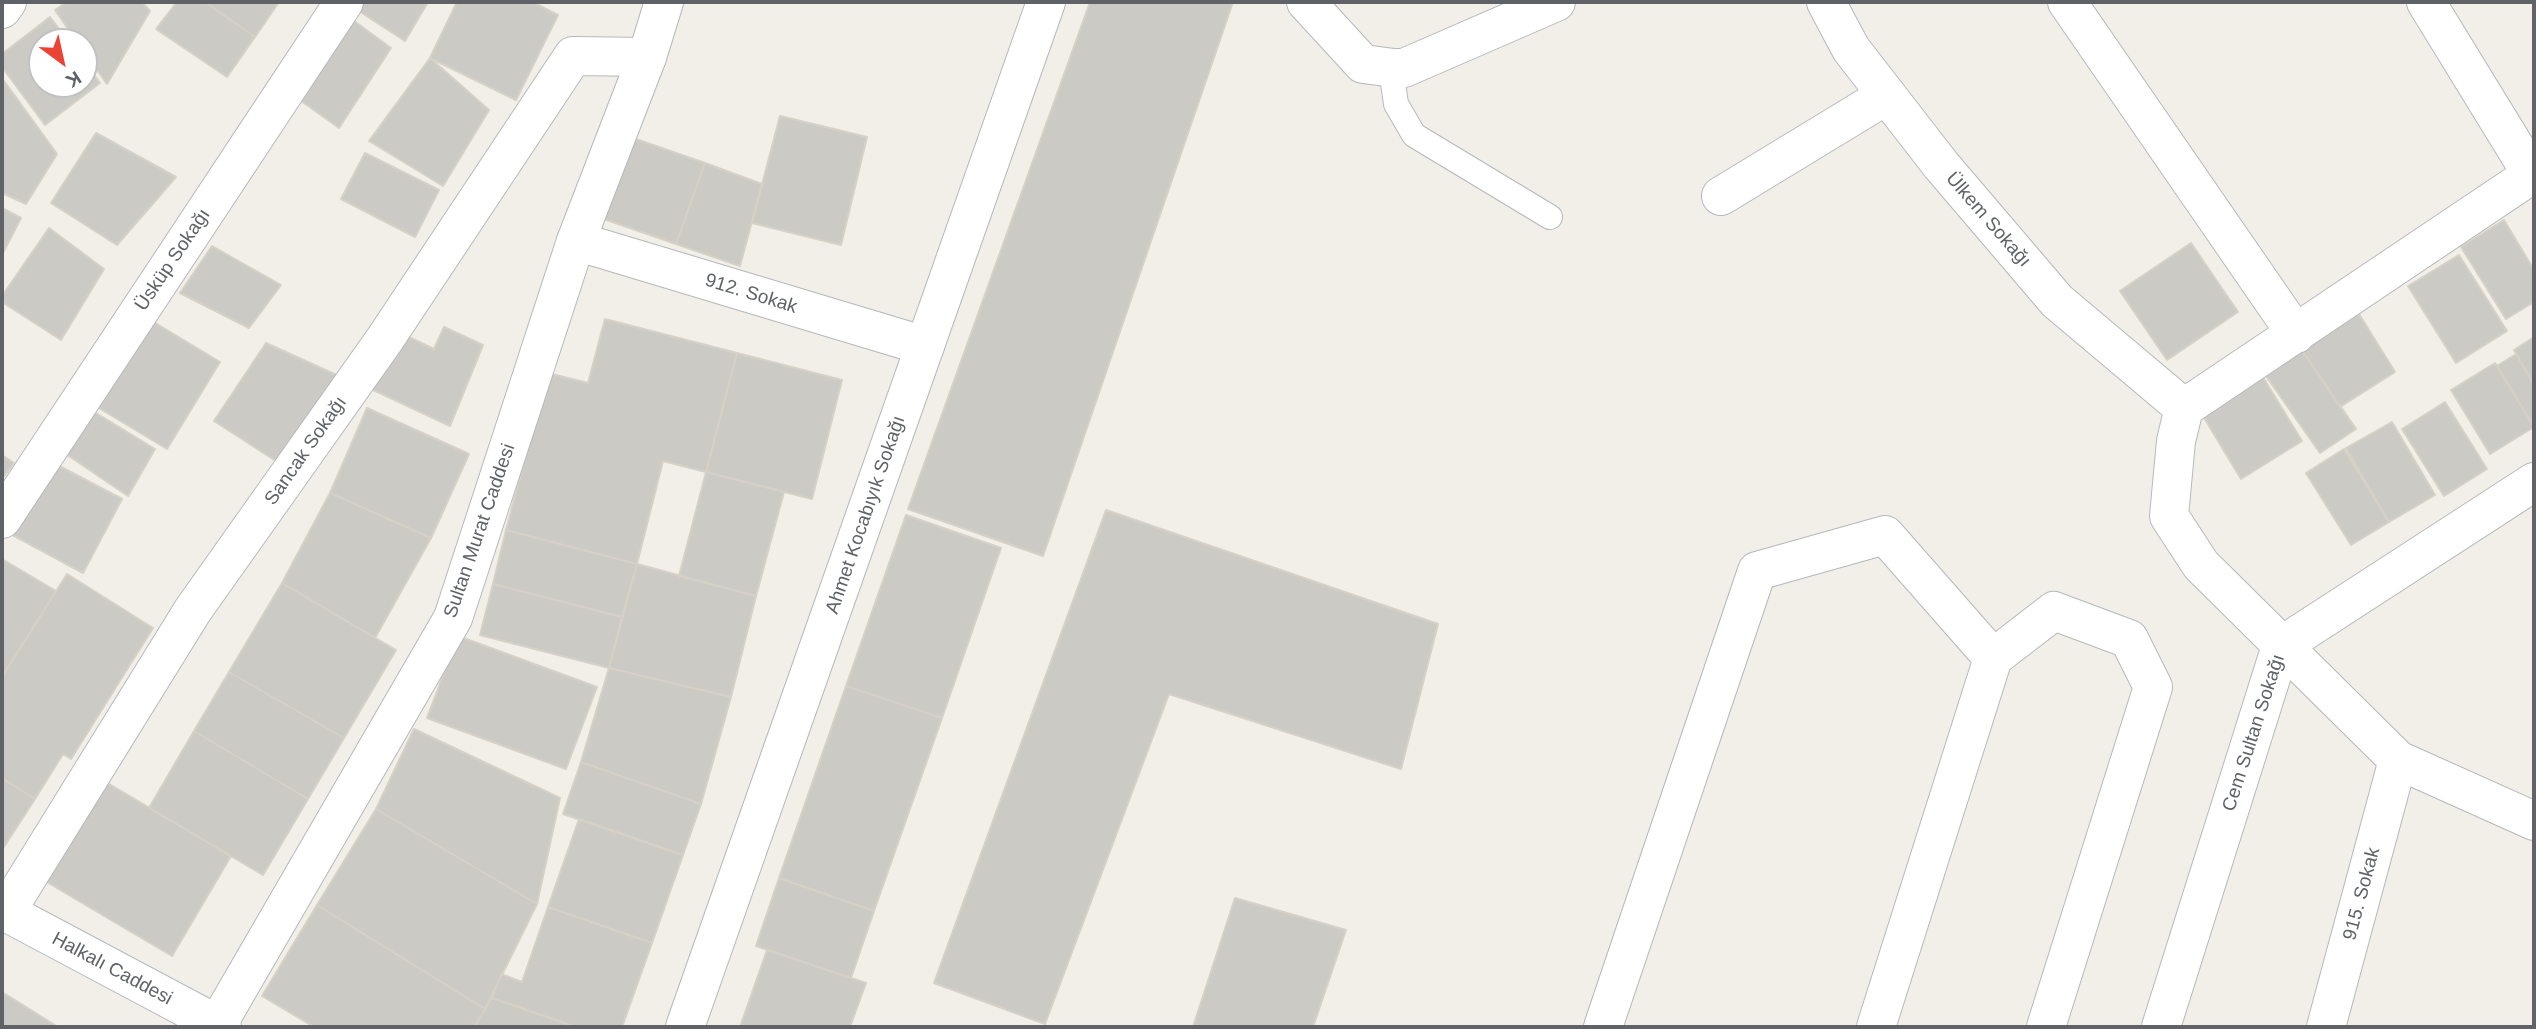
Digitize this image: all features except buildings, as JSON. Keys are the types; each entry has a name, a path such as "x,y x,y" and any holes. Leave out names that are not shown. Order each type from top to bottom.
{"street":[{"path":"2,9 7,2"},
{"name":"Üsküp Sokağı","path":"2,519 344,2"},
{"name":"Sultan Murat Caddesi","path":"219,1026 453,618 576,241 647,57 664,2"},
{"name":"Ahmet Kocabıyık Sokağı","path":"684,1027 1046,2"},
{"path":"1306,2 1363,64 1394,68 1404,68 1556,2"},
{"name":"Ülkem Sokağı","path":"1826,2 1851,49 1941,166 2057,301 2184,408"},
{"path":"2067,2 2296,334"},
{"path":"2426,2 2533,175 2184,408 2176,441 2168,516 2201,565 2398,760 2519,814 2534,786"},
{"name":"Sancak Sokağı","path":"4,911 193,610 385,339 572,56 647,57"},
{"path":"1721,196 1887,95"},
{"name":"912. Sokak","path":"576,241 925,346"},
{"name":"Cem Sultan Sokağı","path":"2161,1027 2281,646 2534,482"},
{"path":"1603,1027 1757,571 1885,535 1993,658"},
{"path":"1876,1027 1993,658 2054,611 2129,639 2153,687 2046,1027"},
{"name":"915. Sokak","path":"2326,1027 2398,760"},
{"name":"Halkalı Caddesi","path":"4,911 219,1026"}],"lane":[{"path":"1394,68 1396,104 1414,135 1550,217"}]}
